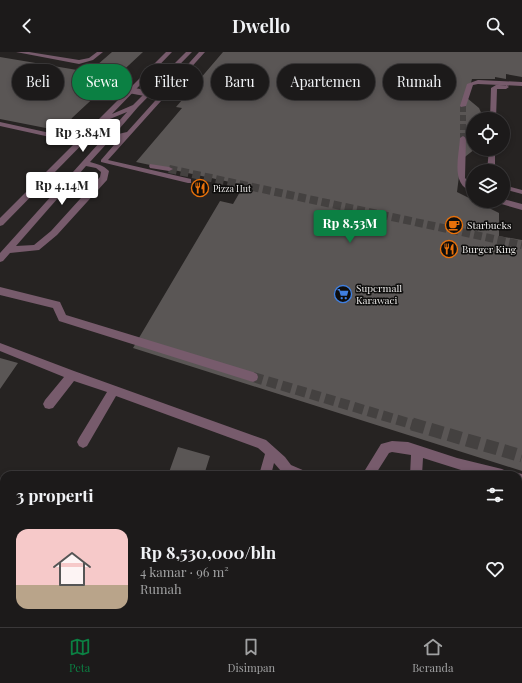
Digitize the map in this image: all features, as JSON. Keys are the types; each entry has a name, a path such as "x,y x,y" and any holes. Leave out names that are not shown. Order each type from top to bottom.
{"street":[{"path":"19,52 79,62 91,58 100,52"},
{"path":"0,224 169,52"},
{"path":"0,259 88,162 136,106 189,52"},
{"path":"103,161 202,52"},
{"path":"463,106 470,84 478,82 522,84"},
{"path":"493,112 494,88 502,87 522,90"},
{"path":"101,121 136,106"},
{"path":"0,124 59,137"},
{"path":"108,138 122,136 129,133"},
{"path":"463,138 461,178 466,185"},
{"path":"88,162 116,159 169,170"},
{"path":"103,161 188,181"},
{"path":"8,250 36,248 54,233 104,178 105,171 88,162"},
{"path":"510,189 522,192"},
{"path":"510,204 522,207"},
{"path":"0,291 57,306 62,318 253,377"},
{"path":"0,347 72,375 262,444 272,452 286,471"},
{"path":"49,404 72,375"},
{"path":"83,442 114,390"},
{"path":"371,471 385,448 390,446 417,451 449,462 486,471"},
{"path":"416,471 417,451"},
{"path":"266,471 272,452"}],"building":[{"path":"112,52 143,52 130,64 98,64"},
{"name":"Supermall Karawaci","path":"223,52 522,52 522,77 506,74 506,79 495,77 495,79 472,79 467,98 479,108 481,112 466,112 466,156 461,160 457,192 466,196 466,208 489,208 499,213 499,236 522,240 522,471 133,348 220,201 233,204 244,185 136,162 182,108 176,107 182,100 203,100 203,75 211,66 211,100 269,100 269,64 213,64"},
{"path":"0,57 42,64 12,64 12,100 64,100 64,68 72,69 72,100 91,100 73,117 61,131 0,119"},
{"path":"0,358 18,363 0,389"},
{"path":"178,447 210,456 205,471 169,471"}],"tunnel":[{"path":"463,106 463,138"},
{"path":"169,169 522,245"},
{"path":"253,377 415,425"},
{"path":"412,424 522,456"}],"place":[{"name":"Pizza Hut","path":"200,188"},
{"name":"Starbucks","path":"454,225"},
{"name":"Burger King","path":"449,249"},
{"name":"Supermall Karawaci","path":"343,294"}]}
